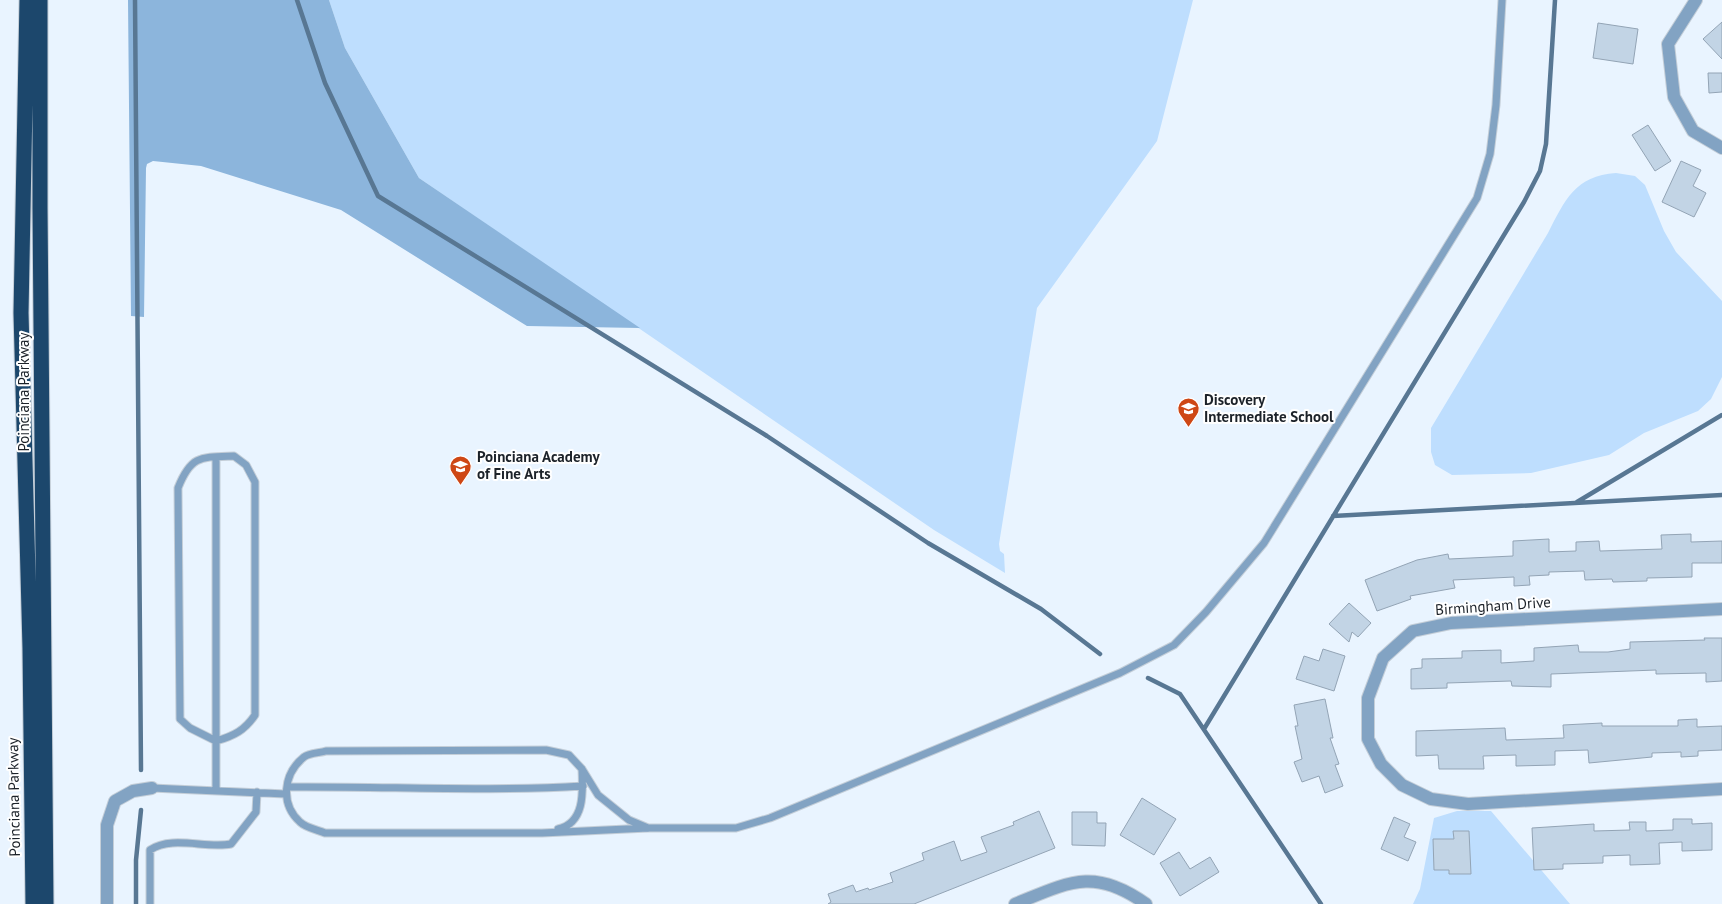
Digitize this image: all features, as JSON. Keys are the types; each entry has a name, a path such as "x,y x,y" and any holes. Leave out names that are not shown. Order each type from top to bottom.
{"highway":[{"name":"Poinciana Parkway","path":"27,0 21,314 30,648 32,904"},
{"name":"Poinciana Parkway","path":"40,0 46,904"}],"street":[{"path":"1696,0 1668,44 1674,97 1693,132 1722,148"},
{"name":"Birmingham Drive","path":"1722,608 1451,624 1413,631 1383,658 1368,698 1368,739 1381,764 1402,785 1431,799 1468,804 1722,789"},
{"path":"107,904 107,825 115,801 133,791 152,788"},
{"path":"1015,904 1062,885 1098,880 1125,889 1146,904"}],"lane":[{"path":"648,828 629,820 598,795 582,769 569,755 546,750 326,751 305,756 293,769 286,791 289,810 301,824 325,833 542,833 648,828 736,828 770,818 1120,674 1174,645 1206,612 1264,543 1477,198 1490,154 1496,105 1502,0"},
{"path":"216,456 216,791"},
{"path":"234,456 246,465 255,482 255,715 248,726 233,736 216,741 190,728 180,719 178,488 186,468 204,457 234,456"},
{"path":"542,833 566,827 579,813 583,786 582,769"},
{"path":"152,788 257,792 355,786 428,789 583,786"},
{"path":"150,904 150,850 157,846 171,844 231,844 256,812 257,792"}],"shaded area":[{"path":"128,0 329,0 345,48 419,178 640,328 527,326 341,210 201,166 153,161 147,164 146,168 144,317 131,316"},
{"path":"329,0 1193,0 1157,141 1037,308 999,544 1000,551 1004,554 1005,573 934,530 419,178 345,48"},
{"path":"1616,173 1635,176 1645,185 1664,231 1676,252 1722,301 1722,377 1711,399 1698,411 1644,433 1609,455 1531,473 1452,475 1435,465 1431,452 1431,428 1566,200 1590,179"},
{"path":"1457,811 1491,811 1570,904 1413,904 1420,889 1434,818"}],"building":[{"path":"1722,22 1722,59 1703,39"},
{"path":"1598,23 1638,29 1633,64 1593,58"},
{"path":"1708,73 1722,73 1722,92 1709,93"},
{"path":"1648,125 1671,161 1655,171 1632,135"},
{"path":"1681,161 1701,170 1693,186 1706,193 1694,217 1662,202"},
{"path":"1691,534 1691,542 1722,541 1722,563 1692,563 1692,577 1647,578 1647,581 1613,582 1612,579 1585,580 1584,571 1549,572 1549,575 1529,576 1530,585 1514,586 1514,577 1453,580 1455,588 1410,596 1411,599 1377,611 1365,580 1417,560 1448,554 1449,559 1513,556 1513,541 1549,539 1549,552 1576,551 1576,542 1599,541 1600,551 1662,549 1661,535"},
{"path":"1349,603 1371,623 1358,637 1352,632 1349,642 1329,624"},
{"path":"1704,638 1722,638 1722,681 1706,682 1706,673 1656,674 1656,670 1551,674 1551,687 1512,686 1511,681 1447,683 1447,688 1411,689 1411,669 1422,668 1422,659 1462,658 1462,651 1501,650 1501,663 1534,661 1534,648 1578,645 1579,652 1608,652 1630,649 1630,642 1705,640"},
{"path":"1323,649 1345,656 1334,691 1296,679 1304,656 1319,661"},
{"path":"1325,699 1333,738 1330,738 1339,764 1335,765 1343,786 1325,793 1319,776 1302,782 1294,762 1302,759 1295,726 1298,726 1294,705"},
{"path":"1697,719 1697,727 1722,726 1722,750 1698,751 1698,756 1681,757 1681,752 1652,753 1652,757 1589,763 1588,750 1555,751 1555,765 1516,766 1516,755 1483,756 1484,769 1439,769 1438,755 1416,756 1416,731 1505,728 1506,740 1564,738 1563,725 1602,723 1602,726 1678,726 1678,720"},
{"path":"1142,798 1176,819 1154,855 1120,835"},
{"path":"1039,811 1055,848 914,904 828,904 831,902 828,894 853,885 856,892 893,882 890,873 924,860 922,853 954,841 961,861 987,852 981,837 1014,825 1013,822"},
{"path":"1072,812 1097,812 1097,823 1106,823 1105,846 1072,845"},
{"path":"1394,817 1410,824 1404,837 1416,842 1408,861 1381,849"},
{"path":"1673,819 1692,819 1692,824 1712,823 1712,850 1682,851 1682,842 1659,843 1660,864 1630,865 1630,855 1603,856 1603,863 1563,864 1563,869 1534,870 1532,828 1594,824 1594,831 1630,830 1629,822 1646,822 1646,831 1673,830"},
{"path":"1453,831 1469,831 1471,874 1449,874 1449,870 1434,870 1433,839 1454,839"},
{"path":"1179,852 1190,869 1210,857 1219,872 1180,896 1160,863"}],"waterway":[{"path":"135,0 141,770"},
{"path":"297,0 325,83 378,196 767,436 928,543 1041,609 1100,654"},
{"path":"1204,729 1524,202 1540,171 1546,144 1555,0"},
{"path":"1577,502 1722,415"},
{"path":"1333,516 1722,495"},
{"path":"1148,678 1180,694 1321,904"},
{"path":"136,904 136,860 141,810"}],"place":[{"name":"Discovery Intermediate School","path":"1188,428"},
{"name":"Poinciana Academy of Fine Arts","path":"461,485"}]}
